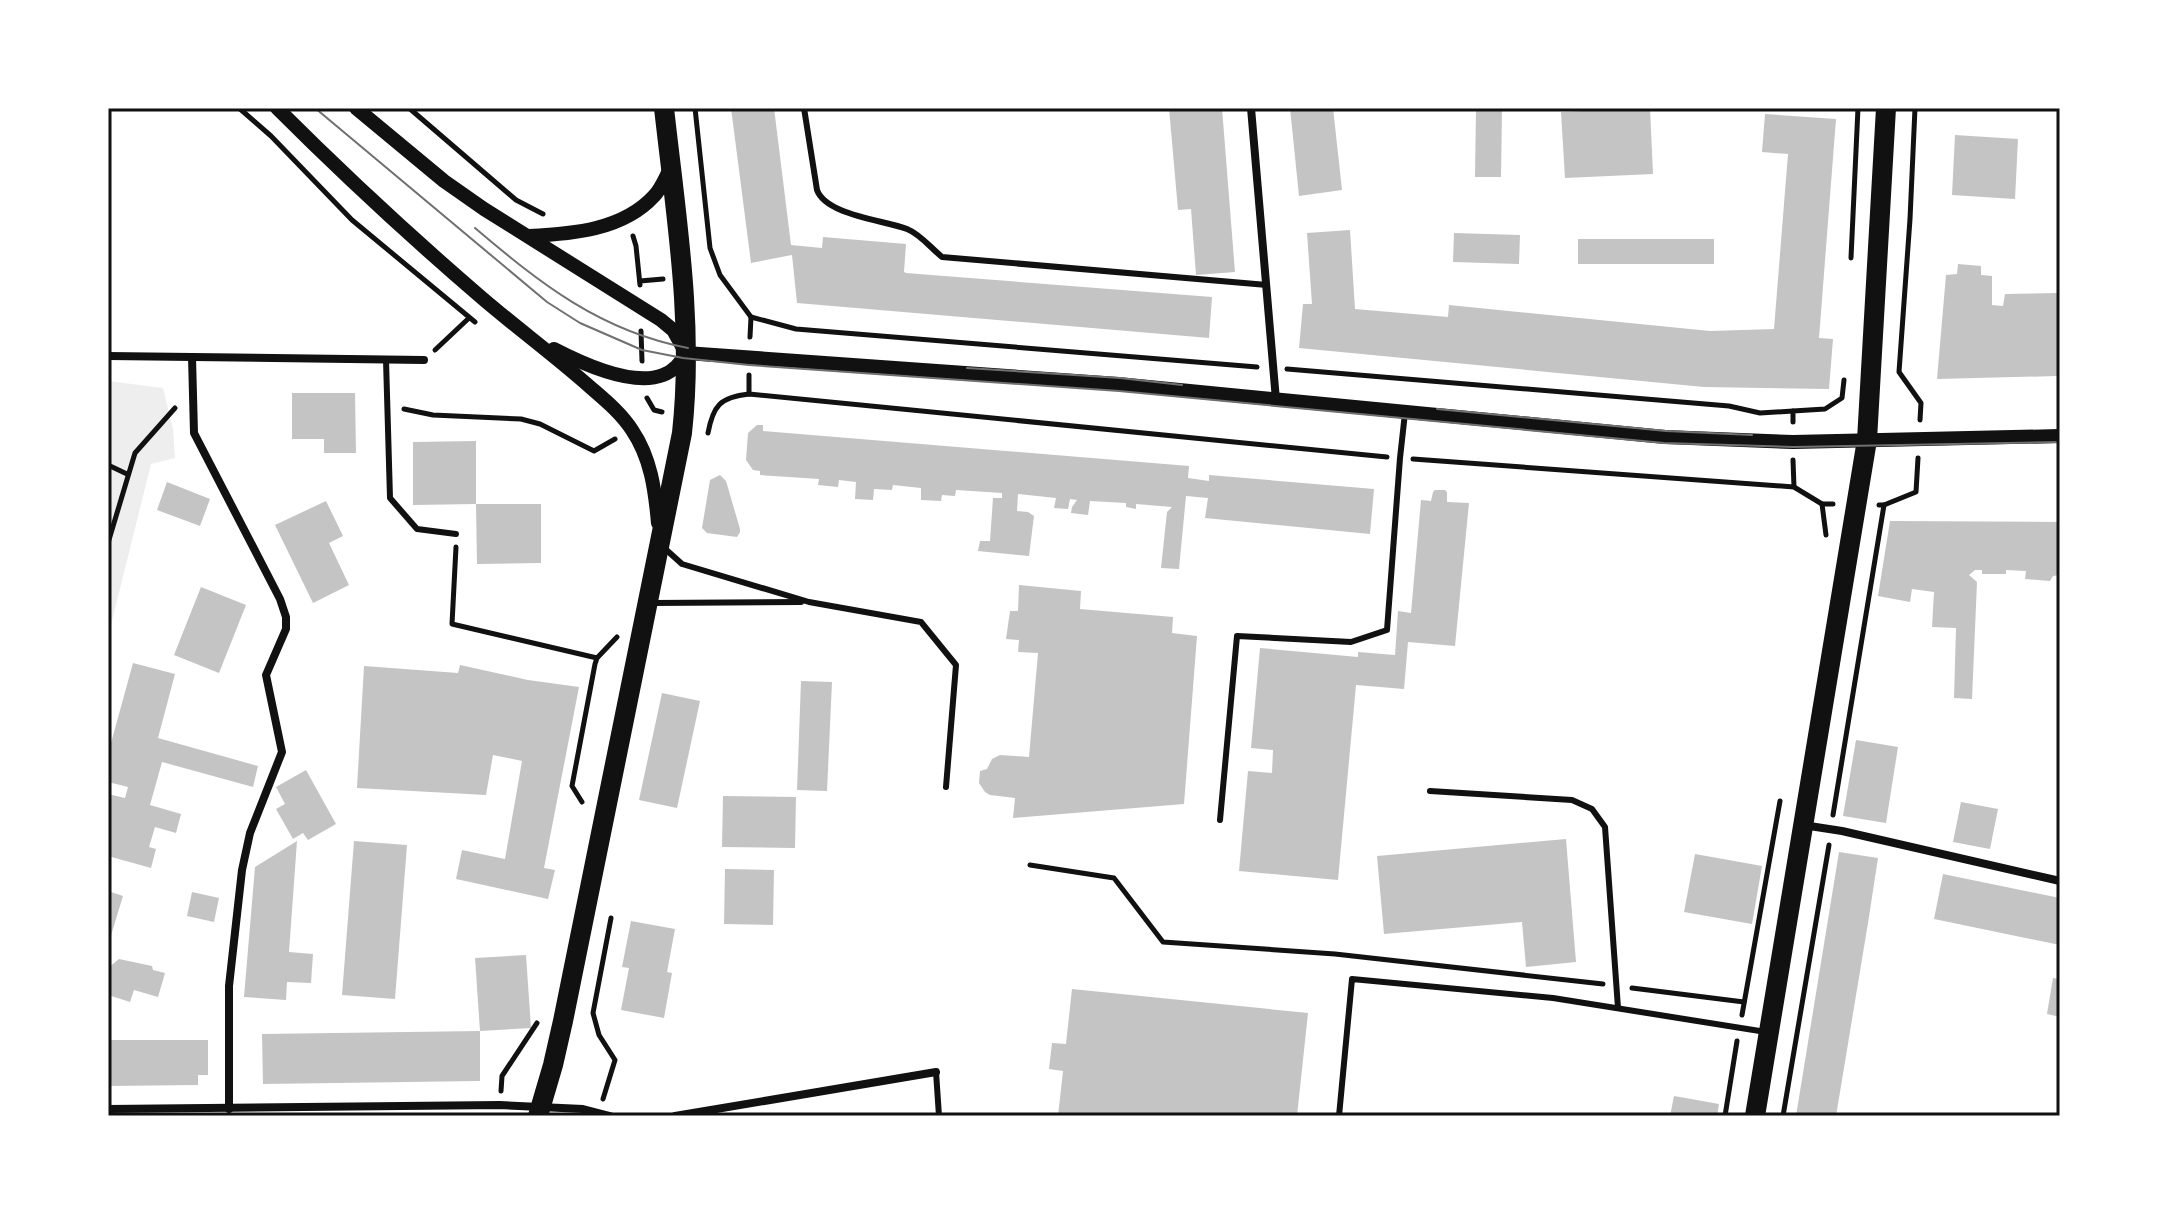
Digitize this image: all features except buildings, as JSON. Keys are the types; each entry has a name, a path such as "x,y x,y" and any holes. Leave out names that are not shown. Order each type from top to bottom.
{"main road":[{"path":"539,1112 563,1021 682,433 686,389 684,291 664,108"},
{"path":"1755,1116 1867,440 1886,108"}],"street":[{"path":"277,108 343,173 483,299 614,408 632,429 647,461 656,492 660,543"},
{"path":"356,108 444,181 661,320 673,330 686,353"},
{"path":"1251,108 1276,400"},
{"path":"528,237 566,234 633,215 656,195 670,169"},
{"path":"521,330 591,366 642,378 660,377 673,370 686,353"},
{"path":"686,353 1118,384 1641,435 1793,442 2060,436"},
{"path":"108,356 424,360"},
{"path":"192,357 194,433 280,599 286,617 286,629 266,675 282,752 250,833 242,870 229,986 229,1109"},
{"path":"1803,825 1842,831 2060,881"},
{"path":"675,1116 936,1072"},
{"path":"108,1109 500,1105 539,1112 583,1109 610,1116"}],"lane":[{"path":"804,108 820,198 857,216 910,230 942,257 1267,285"},
{"path":"386,360 390,498 417,529 456,534"},
{"path":"1220,820 1237,636 1351,642 1387,630 1405,413"},
{"path":"660,543 682,564 809,602 921,622 956,665 946,787"},
{"path":"647,603 809,602"},
{"path":"1430,791 1572,800 1592,809 1605,827 1618,1008"},
{"path":"1339,1116 1352,979 1553,998 1768,1032"},
{"path":"936,1072 939,1116"}],"path":[{"path":"239,108 271,136 352,220 469,318 424,360"},
{"path":"409,108 516,200 537,212"},
{"path":"695,108 710,248 720,275 751,317"},
{"path":"1851,267 1858,108"},
{"path":"1884,505 1916,492 1921,403 1899,372 1915,108"},
{"path":"708,434 719,402 732,396 749,394 1400,458 1794,487 1793,411 1825,409 1842,398 1844,378"},
{"path":"108,543 135,453 174,409 193,398"},
{"path":"387,406 433,415 521,419 540,424 594,451 615,439 618,444"},
{"path":"108,465 127,474"},
{"path":"1822,504 1826,538"},
{"path":"456,534 452,624 597,658"},
{"path":"580,814 582,801 572,786 597,658 616,638 619,623"},
{"path":"1725,1116 1783,789"},
{"path":"1030,865 1114,878 1163,942 1335,954 1744,1002"},
{"path":"599,1114 615,1060 599,1035 593,1013 613,908"},
{"path":"500,1105 502,1076 537,1022"}],"shaded area":[{"path":"108,381 163,388 173,429 175,458 151,464 108,637"}],"tram line":[{"path":"315,108 547,302 580,323 642,350 683,358 1119,391 1664,443 1793,447 2060,442"},
{"path":"475,228 573,303 627,330 688,348"},
{"path":"967,368 1182,385"},
{"path":"1437,409 1666,431 1752,435"}]}
